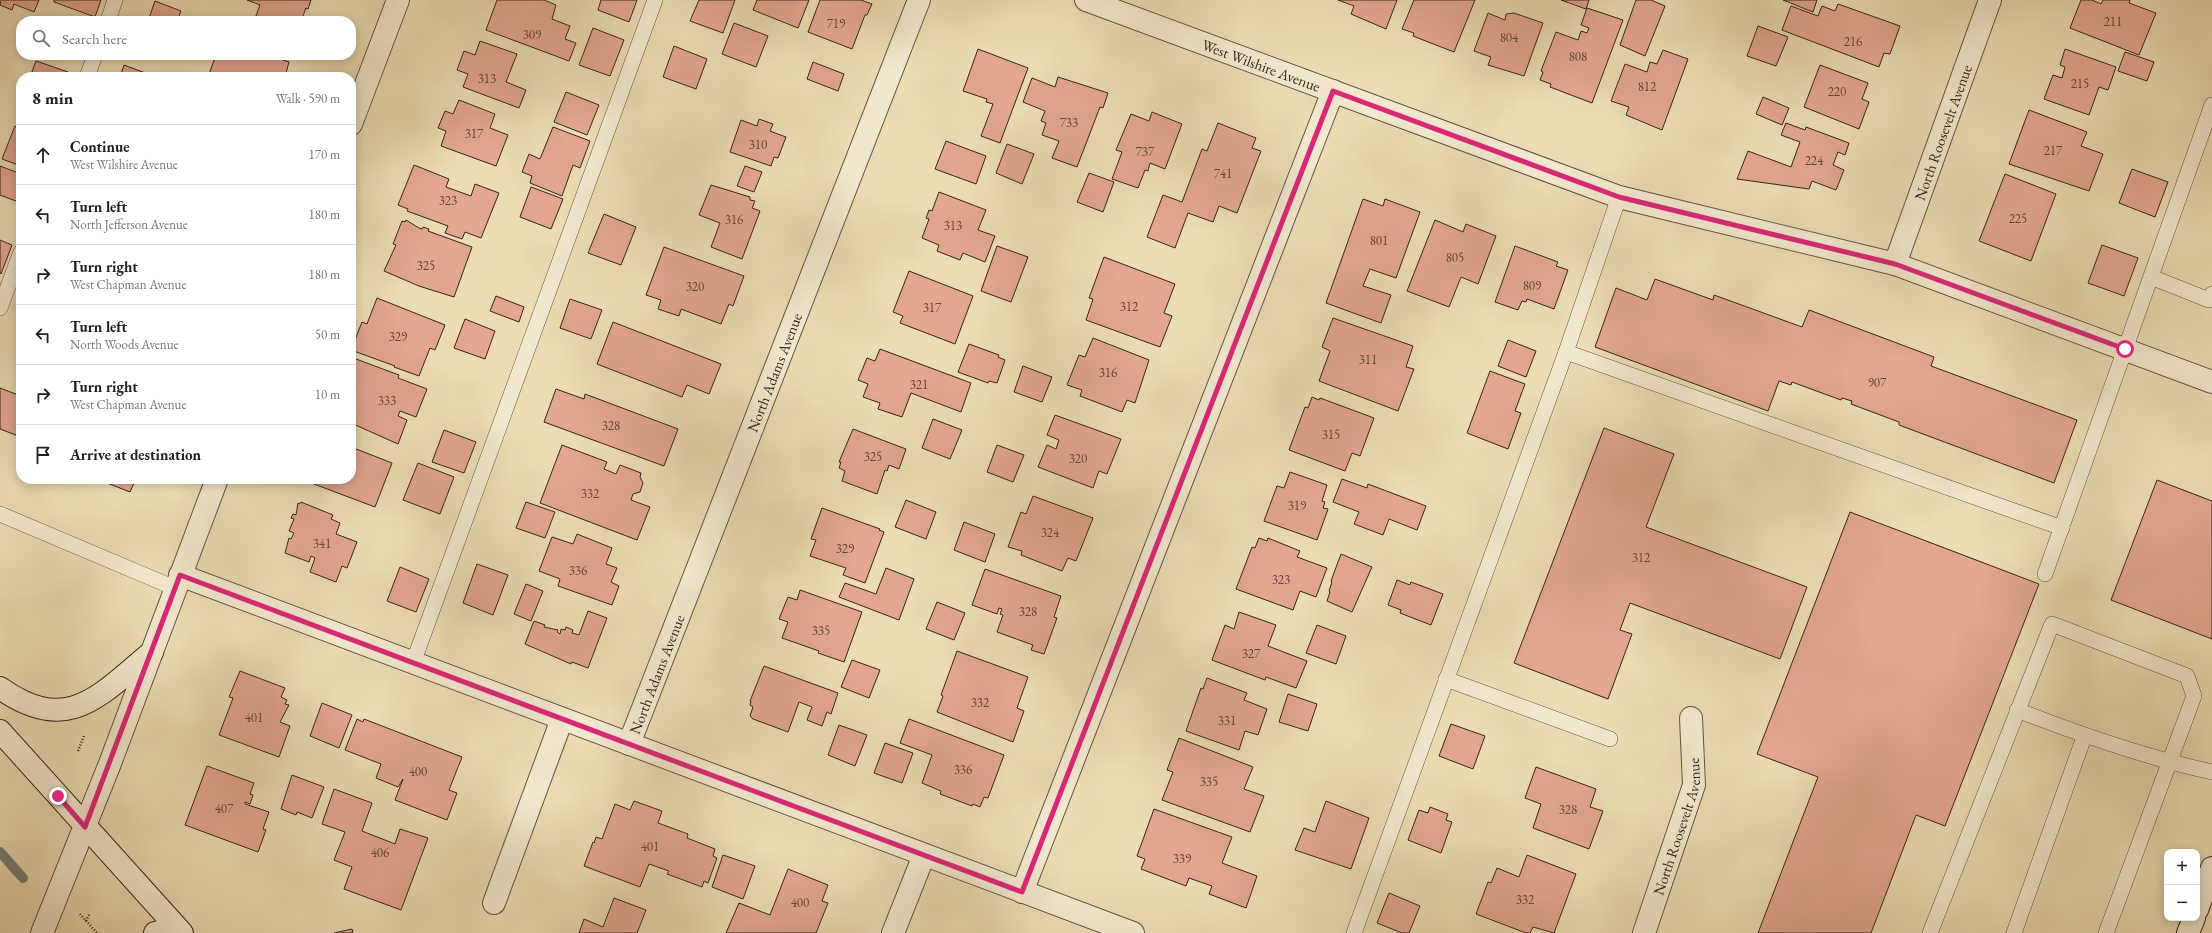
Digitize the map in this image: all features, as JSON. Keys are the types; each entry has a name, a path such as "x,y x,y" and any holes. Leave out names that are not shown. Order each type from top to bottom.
{"street":[{"path":"356,111 398,0"},
{"name":"North Adams Avenue","path":"629,744 919,0"},
{"name":"West Wilshire Avenue","path":"1086,0 1619,197 1895,264 2212,382"},
{"name":"North Roosevelt Avenue","path":"1895,264 1990,0"},
{"path":"1022,892 1333,91"},
{"path":"42,933 85,827 214,484"},
{"path":"178,582 413,663 1133,933"},
{"path":"0,688 14,698 42,709 63,711 80,706 104,692 152,652"},
{"name":"North Roosevelt Avenue","path":"1644,933 1694,785 1691,718"},
{"path":"494,903 562,719"},
{"path":"0,731 179,930"},
{"path":"893,933 924,855"},
{"path":"2200,902 2212,868"},
{"path":"2188,933 2193,921"},
{"path":"155,933 179,930"}],"lane":[{"path":"110,16 115,0"},
{"path":"413,663 655,0"},
{"path":"89,72 93,60"},
{"path":"2045,574 2212,105"},
{"path":"1354,933 1566,352 1619,197"},
{"path":"0,308 16,265"},
{"path":"2151,277 2211,298"},
{"path":"1566,352 2062,528"},
{"path":"0,514 178,582"},
{"path":"1930,933 2052,624 2186,676 2194,696 2168,762 2106,933"},
{"path":"1446,679 1610,739"},
{"path":"2017,710 2084,737 2168,762 2212,772"},
{"path":"2014,933 2084,737"}],"path":[{"path":"80,730 88,741"},
{"path":"78,751 84,736"},
{"path":"78,913 97,933"},
{"path":"86,921 90,913"}],"building":[{"path":"1,0 39,0 34,12 14,4 12,10 0,5"},
{"path":"54,0 101,0 95,16 54,2"},
{"path":"247,0 311,0 308,9 306,8 303,16 256,16 260,5"},
{"path":"497,0 544,0 556,5 552,19 570,26 565,39 576,43 569,61 486,30"},
{"path":"601,0 637,0 629,22 598,10"},
{"path":"699,0 735,0 723,33 690,21"},
{"path":"757,0 809,0 798,28 753,10"},
{"path":"820,0 861,0 872,4 867,15 865,15 852,49 808,32"},
{"path":"1338,0 1397,0 1386,29 1351,14 1354,6"},
{"path":"1414,0 1475,0 1454,52 1413,36 1414,33 1402,29"},
{"path":"1561,0 1589,0 1586,9"},
{"path":"1636,0 1651,0 1665,6 1645,56 1620,45"},
{"path":"1783,0 1817,0 1813,12"},
{"path":"2081,0 2092,0 2101,4 2103,0 2130,0 2129,3 2156,13 2139,55 2070,28"},
{"path":"155,1 181,11 179,16 150,16"},
{"path":"1838,4 1900,26 1890,54 1884,53 1879,67 1782,30 1791,6 1818,16 1822,6 1835,11"},
{"path":"1587,8 1623,20 1592,103 1550,87 1551,84 1540,80 1543,72 1541,71 1556,32 1578,40 1581,31 1587,33 1589,28 1581,25"},
{"path":"1488,13 1505,20 1506,14 1514,13 1543,23 1524,76 1488,65 1491,57 1474,51"},
{"path":"734,23 768,36 756,67 722,54"},
{"path":"1758,26 1788,37 1776,66 1747,56"},
{"path":"593,28 624,40 610,76 579,65"},
{"path":"480,41 517,54 506,82 526,90 519,108 463,87 468,74 457,70 464,51 475,55"},
{"path":"674,46 707,59 696,89 663,77"},
{"path":"978,49 1028,68 1000,143 981,136 993,104 986,102 987,99 963,91"},
{"path":"2065,49 2116,67 2108,90 2099,87 2089,115 2044,99 2053,75 2062,78 2065,67 2060,65"},
{"path":"1663,50 1688,59 1662,130 1626,115 1629,107 1611,101 1625,64 1647,72 1650,62 1657,64"},
{"path":"2125,52 2154,62 2147,81 2118,71"},
{"path":"214,60 283,60 289,62 286,72 210,72"},
{"path":"36,61 68,72 32,72"},
{"path":"813,62 844,74 838,91 807,79"},
{"path":"124,65 143,72 122,72"},
{"path":"1820,65 1868,83 1862,99 1869,102 1859,129 1804,107"},
{"path":"1058,77 1108,93 1103,108 1100,107 1077,167 1052,158 1059,141 1042,135 1046,123 1041,121 1045,111 1023,102 1032,78 1055,87"},
{"path":"566,92 599,105 587,135 554,122"},
{"path":"1763,97 1789,108 1782,125 1756,114"},
{"path":"459,100 495,114 490,128 508,135 496,166 441,146 446,131 438,128 445,111 453,114"},
{"path":"2029,110 2087,132 2081,146 2103,154 2089,191 2009,164"},
{"path":"1152,112 1182,124 1165,169 1150,163 1148,171 1145,170 1138,188 1112,179 1122,152 1116,150 1131,114 1149,121"},
{"path":"759,119 773,124 770,131 786,137 778,158 774,157 771,166 730,152 741,120 757,126"},
{"path":"1218,123 1256,138 1252,148 1261,151 1237,213 1219,206 1213,222 1188,213 1175,248 1147,237 1163,195 1182,202 1202,149 1207,151"},
{"path":"1786,123 1805,130 1806,127 1849,143 1845,155 1838,152 1833,165 1844,170 1836,190 1812,181 1809,189 1737,179 1748,151 1791,167 1800,142 1781,135"},
{"path":"16,126 16,164 2,159"},
{"path":"553,127 590,141 580,168 573,165 562,196 530,183 532,176 522,172 529,154 540,159"},
{"path":"946,141 986,156 976,184 935,169"},
{"path":"1007,144 1034,154 1022,184 996,173"},
{"path":"414,165 449,179 446,187 471,196 475,184 499,193 481,238 465,232 462,239 445,233 448,226 407,211 408,209 398,205"},
{"path":"0,166 16,172 16,201 0,195"},
{"path":"745,166 762,172 754,192 737,186"},
{"path":"2132,169 2168,182 2155,217 2119,203"},
{"path":"1089,173 1114,182 1103,212 1077,202"},
{"path":"2005,174 2056,194 2031,261 1979,241"},
{"path":"711,185 750,197 750,200 755,201 752,208 760,211 742,259 711,247 720,223 699,215"},
{"path":"531,187 563,199 551,229 520,217"},
{"path":"939,192 986,210 978,230 995,236 985,262 963,253 960,260 937,251 939,245 922,238 929,219 926,218 929,210 932,211"},
{"path":"1363,199 1383,206 1385,199 1420,212 1396,278 1370,269 1363,286 1391,295 1381,323 1326,303"},
{"path":"604,214 636,227 621,265 588,253"},
{"path":"406,220 419,228 422,229 423,227 429,229 428,231 472,247 454,297 419,286 384,271 396,245 393,244 402,221 405,222"},
{"path":"1435,220 1463,232 1466,224 1496,236 1478,284 1461,277 1449,307 1407,291"},
{"path":"0,240 12,245 1,274 0,273"},
{"path":"2102,245 2138,258 2124,296 2088,283"},
{"path":"997,246 1028,257 1011,302 981,291"},
{"path":"1515,246 1558,262 1556,266 1568,270 1554,309 1527,299 1526,302 1522,301 1518,310 1495,302"},
{"path":"664,247 744,276 733,306 729,304 721,324 681,309 679,316 658,309 661,300 646,295"},
{"path":"1104,257 1175,284 1164,313 1172,316 1160,347 1086,320 1093,299 1089,298"},
{"path":"909,271 973,296 955,344 900,323 903,316 893,312"},
{"path":"1655,279 1713,300 1714,295 1802,327 1809,310 1934,357 1931,366 2077,420 2054,483 1899,425 1899,422 1851,404 1852,401 1842,398 1841,400 1792,382 1791,385 1779,381 1768,411 1595,347 1616,288 1647,300"},
{"path":"496,296 524,307 519,322 490,311"},
{"path":"377,298 445,325 435,350 430,348 419,376 356,352 356,337 362,322 367,324"},
{"path":"570,299 602,310 591,339 560,328"},
{"path":"1333,318 1413,346 1406,367 1414,369 1398,411 1319,381 1330,351 1322,347"},
{"path":"465,319 495,331 485,359 454,348"},
{"path":"613,322 721,364 709,394 687,385 682,397 597,364"},
{"path":"1093,338 1149,360 1135,403 1127,400 1122,412 1080,396 1082,390 1067,385 1079,355 1085,357"},
{"path":"1508,340 1536,351 1526,377 1498,366"},
{"path":"969,344 999,355 998,357 1005,360 997,383 989,381 988,383 958,372"},
{"path":"880,349 971,383 961,412 911,393 902,417 878,409 880,403 863,397 868,384 858,380 867,358 875,361"},
{"path":"356,359 399,375 398,378 427,389 416,417 400,411 398,416 407,420 398,444 356,425"},
{"path":"1023,366 1052,377 1042,402 1014,392"},
{"path":"1490,371 1525,384 1515,411 1521,413 1508,449 1467,433"},
{"path":"0,388 16,394 16,435 0,429"},
{"path":"556,389 584,399 585,394 678,429 664,466 544,422"},
{"path":"1312,397 1319,400 1320,398 1374,418 1360,456 1352,453 1345,471 1289,450 1305,407 1308,408"},
{"path":"1055,415 1121,439 1107,474 1099,471 1093,488 1038,467 1047,445 1056,449 1059,440 1047,435"},
{"path":"933,419 962,430 950,459 922,448"},
{"path":"1604,428 1674,454 1646,527 1807,587 1780,659 1630,603 1620,630 1632,634 1608,699 1514,663"},
{"path":"853,429 906,449 899,469 889,465 887,471 885,470 877,494 842,481 845,471 839,468 841,462 839,462"},
{"path":"444,430 476,442 464,473 432,462"},
{"path":"562,445 607,462 604,469 616,474 620,465 641,473 640,477 643,483 640,492 633,494 631,500 650,507 637,540 540,503"},
{"path":"997,445 1024,455 1013,482 987,472"},
{"path":"356,449 392,463 375,507 314,484 356,484"},
{"path":"418,463 454,477 440,514 403,500"},
{"path":"1290,472 1327,485 1322,501 1325,502 1323,508 1328,509 1317,540 1264,521 1277,486 1284,488"},
{"path":"1342,479 1367,488 1368,484 1426,506 1417,530 1389,519 1383,535 1354,524 1359,512 1333,502"},
{"path":"2157,480 2212,501 2212,639 2111,600"},
{"path":"110,484 134,484 130,492"},
{"path":"1033,496 1093,518 1076,561 1068,558 1062,571 1021,555 1022,551 1008,547 1021,512 1026,514"},
{"path":"906,500 936,512 926,539 895,527"},
{"path":"301,502 333,515 331,519 340,523 336,534 357,542 347,568 342,566 336,582 310,572 315,558 311,556 309,562 285,553 289,538 291,539 294,533 289,531 294,519 291,518 293,514 296,515 298,503 300,504"},
{"path":"526,502 555,512 545,538 516,528"},
{"path":"822,508 880,529 879,530 884,532 865,583 843,575 846,568 810,556 816,540 811,539"},
{"path":"1850,512 2039,584 1945,826 1916,815 1871,933 1758,933 1818,777 1757,754"},
{"path":"964,522 995,534 985,562 954,550"},
{"path":"577,534 612,548 606,564 617,568 611,582 619,586 612,605 558,586 560,579 539,571 552,537 573,544"},
{"path":"1259,538 1267,541 1268,538 1300,551 1297,557 1327,568 1316,597 1300,591 1293,610 1236,589 1252,547 1255,548"},
{"path":"1341,554 1372,567 1352,612 1327,601 1331,581"},
{"path":"477,564 508,575 493,615 463,603"},
{"path":"400,567 429,579 416,612 387,601"},
{"path":"886,568 914,579 899,620 839,597 845,583 876,594"},
{"path":"985,569 1061,596 1054,617 1057,618 1044,654 1031,650 1033,645 997,632 1003,615 1000,614 1002,609 999,608 997,614 972,605"},
{"path":"1397,580 1410,585 1411,582 1443,594 1431,625 1400,613 1401,610 1388,605"},
{"path":"526,584 543,591 531,621 514,614"},
{"path":"800,590 862,612 844,662 818,653 819,651 782,638 788,622 779,619 788,597 797,600"},
{"path":"937,602 965,613 954,640 926,629"},
{"path":"588,611 607,618 588,668 572,662 571,664 525,644 534,621 545,625 544,627 558,630 557,632 560,634 561,629 565,630 566,627 573,630 572,633 579,635"},
{"path":"1239,612 1276,625 1268,646 1307,661 1296,688 1266,677 1265,680 1212,660 1225,625 1234,629"},
{"path":"1317,625 1346,636 1336,664 1306,653"},
{"path":"957,651 1028,677 1017,708 1024,711 1013,742 937,712 943,696 941,695"},
{"path":"852,660 880,670 869,698 841,687"},
{"path":"764,666 838,693 831,714 827,712 822,726 807,720 812,707 799,702 788,732 753,719 750,716 753,707 750,705 750,701"},
{"path":"240,671 285,688 281,697 287,700 285,704 289,705 280,722 290,726 279,757 219,735 233,698 229,697"},
{"path":"1207,678 1247,693 1244,700 1267,709 1258,735 1245,731 1239,750 1186,731 1201,688 1203,689"},
{"path":"1288,694 1317,704 1308,731 1279,722"},
{"path":"322,703 352,715 339,748 310,736"},
{"path":"357,719 363,722 364,719 462,757 449,790 457,793 447,820 395,800 403,779 398,787 376,778 381,764 345,750"},
{"path":"909,719 1004,755 988,798 984,797 980,807 973,804 972,806 940,794 941,791 922,783 932,755 900,743"},
{"path":"1451,724 1485,736 1473,769 1439,756"},
{"path":"839,725 867,735 855,766 828,755"},
{"path":"1179,738 1253,767 1244,789 1264,796 1250,832 1162,800 1173,772 1167,770"},
{"path":"885,743 913,753 902,783 874,773"},
{"path":"207,766 254,783 250,794 253,795 250,804 245,802 245,804 269,812 263,829 266,830 258,852 185,825"},
{"path":"1536,767 1596,789 1590,807 1603,811 1589,849 1533,828 1541,804 1525,798"},
{"path":"292,775 324,787 312,818 297,812 296,815 281,809"},
{"path":"334,789 372,803 362,831 395,844 400,829 428,838 401,910 344,889 352,867 334,860 345,832 322,824"},
{"path":"634,801 662,811 658,823 688,834 687,838 715,849 713,856 717,858 708,883 704,881 702,887 667,874 669,871 649,864 640,887 584,866 596,837 602,839 615,804 630,810"},
{"path":"1326,801 1369,818 1351,869 1295,850 1304,828 1315,832"},
{"path":"1430,807 1448,814 1446,820 1452,822 1441,853 1408,840 1419,810 1428,813"},
{"path":"1154,809 1232,837 1222,863 1257,876 1246,908 1209,894 1212,886 1189,878 1186,886 1141,869 1145,859 1137,856"},
{"path":"723,855 755,866 743,899 712,887"},
{"path":"1527,855 1576,874 1554,933 1533,927 1530,933 1526,933 1476,914 1488,882 1491,883 1497,868 1519,877"},
{"path":"788,869 828,885 822,901 828,903 816,933 726,933 739,903 770,915"},
{"path":"1389,893 1420,906 1409,933 1402,933 1377,923"},
{"path":"614,898 646,910 637,933 579,933 584,919 603,927"},
{"path":"352,929 353,933 334,933"}],"waterway":[{"path":"0,852 23,878"}],"route":[{"path":"58,796 85,827 180,575 1022,892 1333,91 1619,197 1695,217 1895,264 2125,349"}]}
